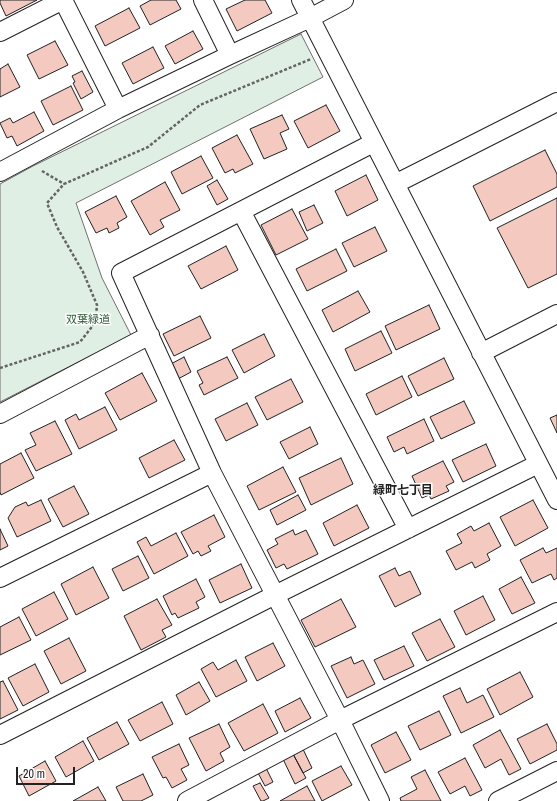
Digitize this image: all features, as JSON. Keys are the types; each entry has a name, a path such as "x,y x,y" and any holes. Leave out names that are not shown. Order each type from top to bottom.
{"street":[{"path":"0,32 63,0 118,109"},
{"path":"203,0 230,54"},
{"path":"301,0 557,500"},
{"path":"0,172 118,109 230,54 310,18 344,0"},
{"path":"394,184 557,102"},
{"path":"373,143 121,273 212,473 276,595 380,801"},
{"path":"241,211 408,529"},
{"path":"481,353 557,314"},
{"path":"0,414 150,335"},
{"path":"0,735 538,464"},
{"path":"0,578 212,473"},
{"path":"187,801 340,720 557,612"},
{"path":"498,801 557,771"}],"path":[{"path":"0,368 80,342 91,328 96,316 97,305 83,272 57,227 47,203 64,184 148,147 200,105 314,58 328,54"},
{"path":"26,158 33,166 64,184"}],"green space":[{"name":"双葉緑道","path":"301,34 323,77 76,203 102,278 131,335 0,402 0,184 33,166"}],"building":[{"path":"0,0 37,0 6,16"},
{"path":"151,0 176,0 181,9 150,25 140,6"},
{"path":"245,0 265,0 272,13 237,31 226,9"},
{"path":"129,8 140,28 105,46 95,26"},
{"path":"193,31 203,49 175,64 165,46"},
{"path":"55,41 68,65 39,79 27,55"},
{"path":"153,47 164,68 133,84 122,63"},
{"path":"8,64 20,87 0,97 0,69"},
{"path":"82,71 93,92 81,99 73,83 75,82 72,76"},
{"path":"71,86 83,110 53,125 41,101"},
{"path":"326,105 340,131 308,148 294,121"},
{"path":"34,112 44,131 17,146 12,136 7,138 0,123 10,118 13,123"},
{"path":"282,115 289,129 280,133 287,149 264,159 250,129"},
{"path":"237,135 253,164 235,173 233,169 225,173 212,148"},
{"path":"545,150 557,174 557,187 490,221 473,186"},
{"path":"201,156 213,178 182,194 171,172"},
{"path":"366,175 378,200 347,216 335,191"},
{"path":"217,180 228,199 217,205 207,186"},
{"path":"165,182 180,210 160,220 164,227 150,235 131,201"},
{"path":"116,196 127,217 117,223 119,228 109,233 107,228 96,233 85,212"},
{"path":"557,198 557,274 528,288 497,228"},
{"path":"314,205 323,223 307,231 299,212"},
{"path":"292,209 308,239 276,255 261,225"},
{"path":"375,227 387,251 354,267 342,243"},
{"path":"226,246 238,270 201,289 188,266"},
{"path":"336,249 347,271 307,291 296,269"},
{"path":"358,291 370,312 333,332 322,310"},
{"path":"429,305 440,329 396,350 385,326"},
{"path":"200,316 211,338 174,356 163,334"},
{"path":"381,331 392,353 355,371 345,349"},
{"path":"264,334 275,356 244,373 232,350"},
{"path":"184,357 191,372 176,380 169,365"},
{"path":"227,357 238,378 204,395 199,385 203,383 197,371"},
{"path":"444,358 454,379 418,396 408,376"},
{"path":"142,373 157,401 120,420 105,393"},
{"path":"402,376 412,397 376,415 366,394"},
{"path":"291,379 303,402 267,420 255,397"},
{"path":"464,401 475,423 441,439 430,417"},
{"path":"247,403 258,425 226,441 215,419"},
{"path":"105,407 117,430 79,449 65,420 76,414 79,420"},
{"path":"557,415 557,433 550,418"},
{"path":"424,419 434,441 407,454 404,447 394,452 387,437"},
{"path":"55,421 72,454 36,471 25,450 36,445 30,433"},
{"path":"310,427 318,444 289,459 280,442"},
{"path":"174,440 185,460 149,478 139,458"},
{"path":"486,444 496,466 463,482 452,460"},
{"path":"21,453 34,478 1,495 0,464"},
{"path":"341,458 353,484 311,505 299,478"},
{"path":"443,461 454,482 446,486 449,491 431,499 429,495 422,498 412,476"},
{"path":"283,467 296,492 259,510 247,486"},
{"path":"74,486 89,514 63,527 48,499"},
{"path":"298,495 306,510 277,525 270,510"},
{"path":"41,500 51,521 17,537 8,518 15,507 26,502 28,506"},
{"path":"533,500 548,528 515,546 500,517"},
{"path":"357,505 369,528 334,546 323,523"},
{"path":"214,515 225,537 208,546 211,551 201,556 198,551 193,554 181,532"},
{"path":"489,523 501,546 487,554 490,560 475,568 472,562 456,570 446,551 462,543 457,534 471,526 474,531"},
{"path":"0,529 8,546 0,550"},
{"path":"293,530 295,535 306,530 318,554 287,569 284,564 276,568 267,550 278,544 275,539"},
{"path":"176,533 188,556 154,574 137,542 146,537 151,546"},
{"path":"543,548 546,553 557,548 557,578 554,580 551,574 532,583 520,560"},
{"path":"138,556 149,578 123,591 112,569"},
{"path":"241,564 252,588 220,603 209,580"},
{"path":"93,567 109,598 76,615 61,584"},
{"path":"395,568 399,576 410,571 421,594 395,607 379,576"},
{"path":"521,577 535,603 512,614 499,589"},
{"path":"196,579 205,597 196,602 199,608 178,618 175,613 172,615 163,596"},
{"path":"54,592 68,619 36,636 22,609"},
{"path":"483,596 495,620 466,635 454,611"},
{"path":"157,599 172,625 162,630 166,637 141,650 124,616"},
{"path":"341,599 356,627 315,647 301,620"},
{"path":"19,617 31,640 0,655 0,627"},
{"path":"440,619 455,647 427,661 412,633"},
{"path":"69,638 86,671 61,684 44,651"},
{"path":"273,643 285,666 257,681 245,657"},
{"path":"404,646 414,666 384,680 374,660"},
{"path":"351,657 354,664 363,660 375,684 347,698 331,666"},
{"path":"236,660 247,681 216,697 201,669 213,662 218,670"},
{"path":"35,664 49,692 23,706 8,678"},
{"path":"520,672 533,697 500,715 487,689"},
{"path":"3,681 18,710 0,719 0,682"},
{"path":"199,682 210,701 186,715 176,695"},
{"path":"460,688 467,703 483,695 494,717 461,733 443,696"},
{"path":"300,698 311,718 285,732 275,711"},
{"path":"162,702 173,724 140,741 128,720"},
{"path":"263,704 278,733 244,751 228,723"},
{"path":"439,711 451,735 420,750 408,726"},
{"path":"117,722 129,744 99,760 87,738"},
{"path":"219,724 230,747 220,753 224,761 206,771 189,738"},
{"path":"547,724 557,744 557,750 530,764 517,739"},
{"path":"500,730 521,769 509,775 501,759 485,768 473,745"},
{"path":"396,732 411,760 385,773 371,745"},
{"path":"83,741 94,761 66,777 55,757"},
{"path":"179,744 189,765 181,769 187,780 172,788 166,777 163,778 152,757"},
{"path":"302,747 312,768 303,773 292,752"},
{"path":"292,752 306,778 295,784 282,757"},
{"path":"465,758 482,790 470,796 465,786 450,794 438,772"},
{"path":"45,761 56,781 29,796 19,776"},
{"path":"265,766 273,782 265,786 257,771"},
{"path":"341,766 352,785 322,801 312,781"},
{"path":"425,770 441,801 401,801 400,798 417,789 411,777"},
{"path":"143,774 153,795 141,801 123,801 116,787"},
{"path":"260,783 269,798 263,801 261,801 253,786"},
{"path":"307,786 315,801 280,801"},
{"path":"98,787 106,801 73,801"}],"district":[{"name":"緑町七丁目","path":"403,491"}]}
